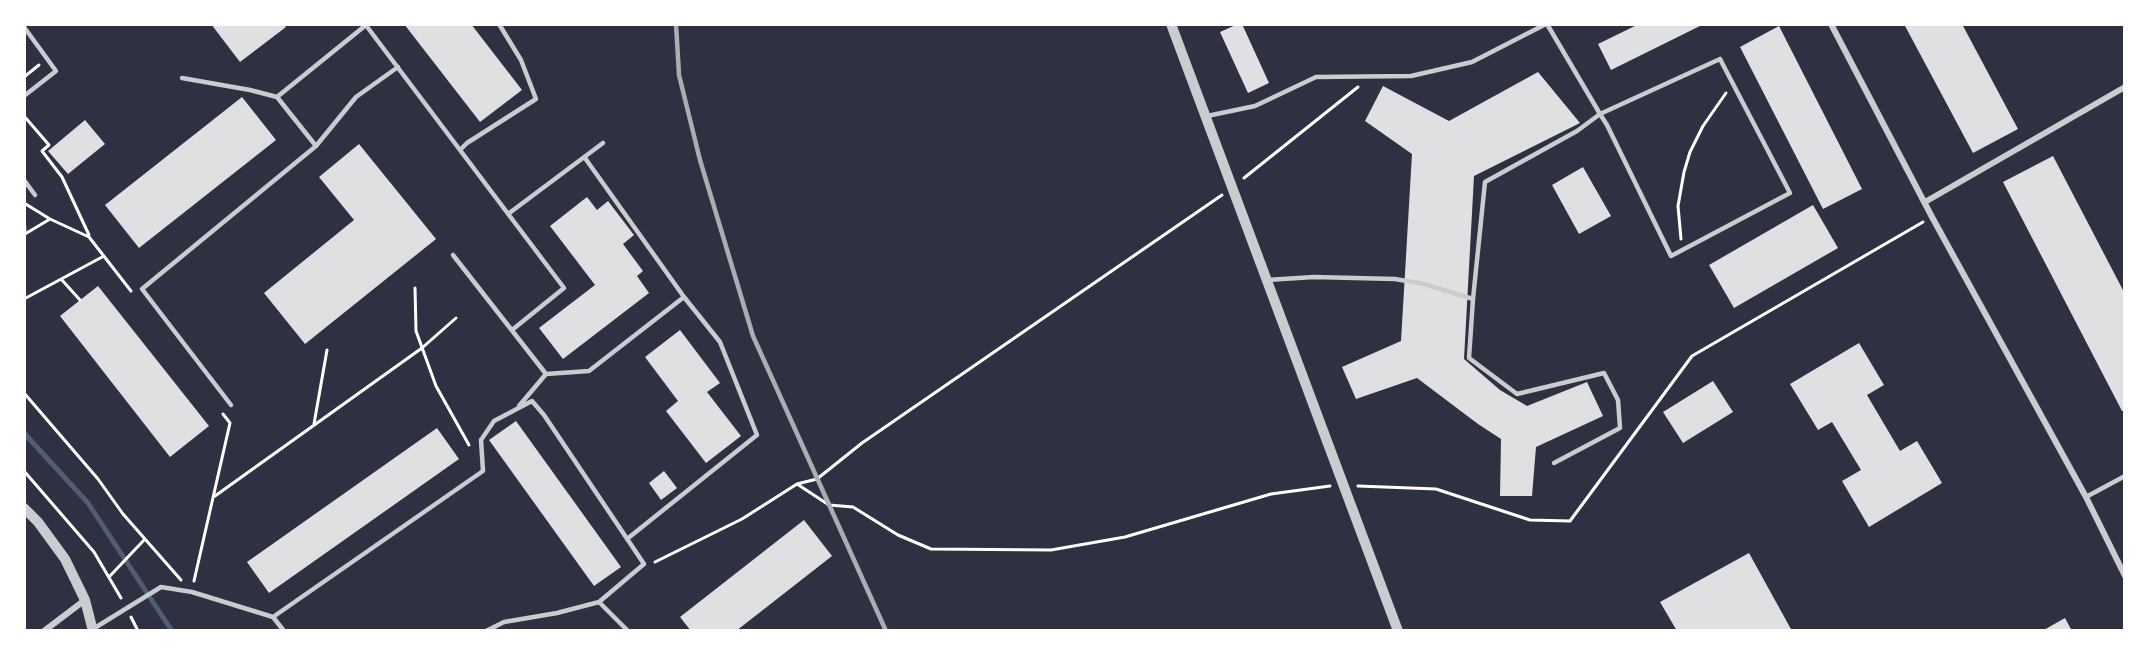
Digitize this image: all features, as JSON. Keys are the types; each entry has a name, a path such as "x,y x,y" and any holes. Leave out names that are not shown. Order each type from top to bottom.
{"street":[{"path":"1171,24 1398,631"},
{"path":"1832,24 1932,217 2086,497 2125,576"},
{"path":"1925,202 2125,87"},
{"path":"24,508 38,522 65,559 85,600 92,631"},
{"path":"44,631 85,600"}],"lane":[{"path":"460,150 467,142 536,99 521,60 499,24"},
{"path":"1206,116 1255,106 1316,77 1411,76 1472,62 1546,24 1600,114 1607,125 1671,256 1790,193 1720,59 1600,114 1577,131 1485,182 1469,358 1517,394 1604,373 1618,400 1620,428 1554,463"},
{"path":"277,97 365,25 564,288 512,330"},
{"path":"24,27 56,71 24,96"},
{"path":"231,405 142,289 316,146 356,97 398,67"},
{"path":"182,78 277,97 316,146"},
{"path":"508,214 585,158 603,142"},
{"path":"585,158 684,297 720,342 757,435 627,539"},
{"path":"24,180 35,195"},
{"path":"453,255 546,374"},
{"path":"1267,280 1314,277 1395,279 1424,284 1473,299"},
{"path":"517,408 546,374 589,371 684,297"},
{"path":"273,617 483,471 482,440 494,421 532,401 544,415 644,564 599,602 556,613 504,622 486,631"},
{"path":"2086,497 2125,476"},
{"path":"92,631 161,587 192,592 273,617 284,631"},
{"path":"599,602 628,631"}],"path":[{"path":"24,77 48,58"},
{"path":"644,564 692,545 742,519 797,484 817,479 862,443 1232,188 1345,96 1375,76"},
{"path":"1680,251 1678,206 1683,172 1703,126 1733,84"},
{"path":"24,116 49,145 42,151 62,177 89,237 132,293"},
{"path":"24,203 50,219 89,237"},
{"path":"24,214 24,235"},
{"path":"797,484 829,505 853,507 898,535 931,549 1051,550 1125,537 1271,494 1325,486 1436,489 1530,520 1570,521 1692,356 1932,217"},
{"path":"24,235 50,219"},
{"path":"24,299 104,256"},
{"path":"61,279 80,300"},
{"path":"415,288 416,331 436,386 483,471"},
{"path":"213,497 422,348 456,318"},
{"path":"313,425 327,350"},
{"path":"24,393 98,479 123,514 192,592"},
{"path":"192,592 230,423 223,414"},
{"path":"24,471 94,552 138,631"},
{"path":"109,577 145,538"}],"building":[{"path":"211,24 283,24 286,27 240,62"},
{"path":"404,24 471,24 522,90 480,122"},
{"path":"1242,24 1269,83 1248,93 1220,32"},
{"path":"1639,24 1704,24 1611,70 1598,44"},
{"path":"1904,24 1962,24 2018,129 1973,153"},
{"path":"1779,26 1862,189 1823,209 1740,47"},
{"path":"1538,72 1580,123 1474,176 1464,359 1500,390 1527,406 1587,382 1603,416 1536,447 1532,496 1500,496 1501,439 1417,378 1356,399 1342,367 1401,341 1412,154 1365,121 1383,86 1449,121"},
{"path":"242,97 276,140 139,248 105,205"},
{"path":"85,120 105,144 68,174 48,151"},
{"path":"359,144 436,239 305,344 264,293 354,220 319,177"},
{"path":"2053,156 2125,294 2125,410 2122,411 2003,182"},
{"path":"1583,167 1611,216 1579,234 1552,185"},
{"path":"587,197 597,210 608,201 634,235 623,244 643,271 637,276 649,293 563,359 539,328 595,285 550,226"},
{"path":"1813,205 1838,248 1734,308 1709,265"},
{"path":"98,286 209,426 170,457 60,316"},
{"path":"680,330 720,383 707,392 741,436 706,463 666,411 678,401 645,357"},
{"path":"1859,343 1884,385 1867,395 1900,451 1917,441 1942,483 1869,527 1842,481 1861,470 1832,422 1818,430 1790,384"},
{"path":"1713,381 1733,412 1683,443 1663,412"},
{"path":"516,421 621,567 594,586 489,440"},
{"path":"437,428 459,459 269,593 247,562"},
{"path":"664,471 677,488 661,500 649,483"},
{"path":"804,520 832,556 736,631 691,631 680,617"},
{"path":"1749,553 1792,631 1677,631 1660,602"},
{"path":"2065,618 2072,631 2042,631"}],"waterway":[{"path":"24,433 88,503 172,631"}],"railway":[{"path":"676,24 679,75 700,160 753,336 886,631"}]}
